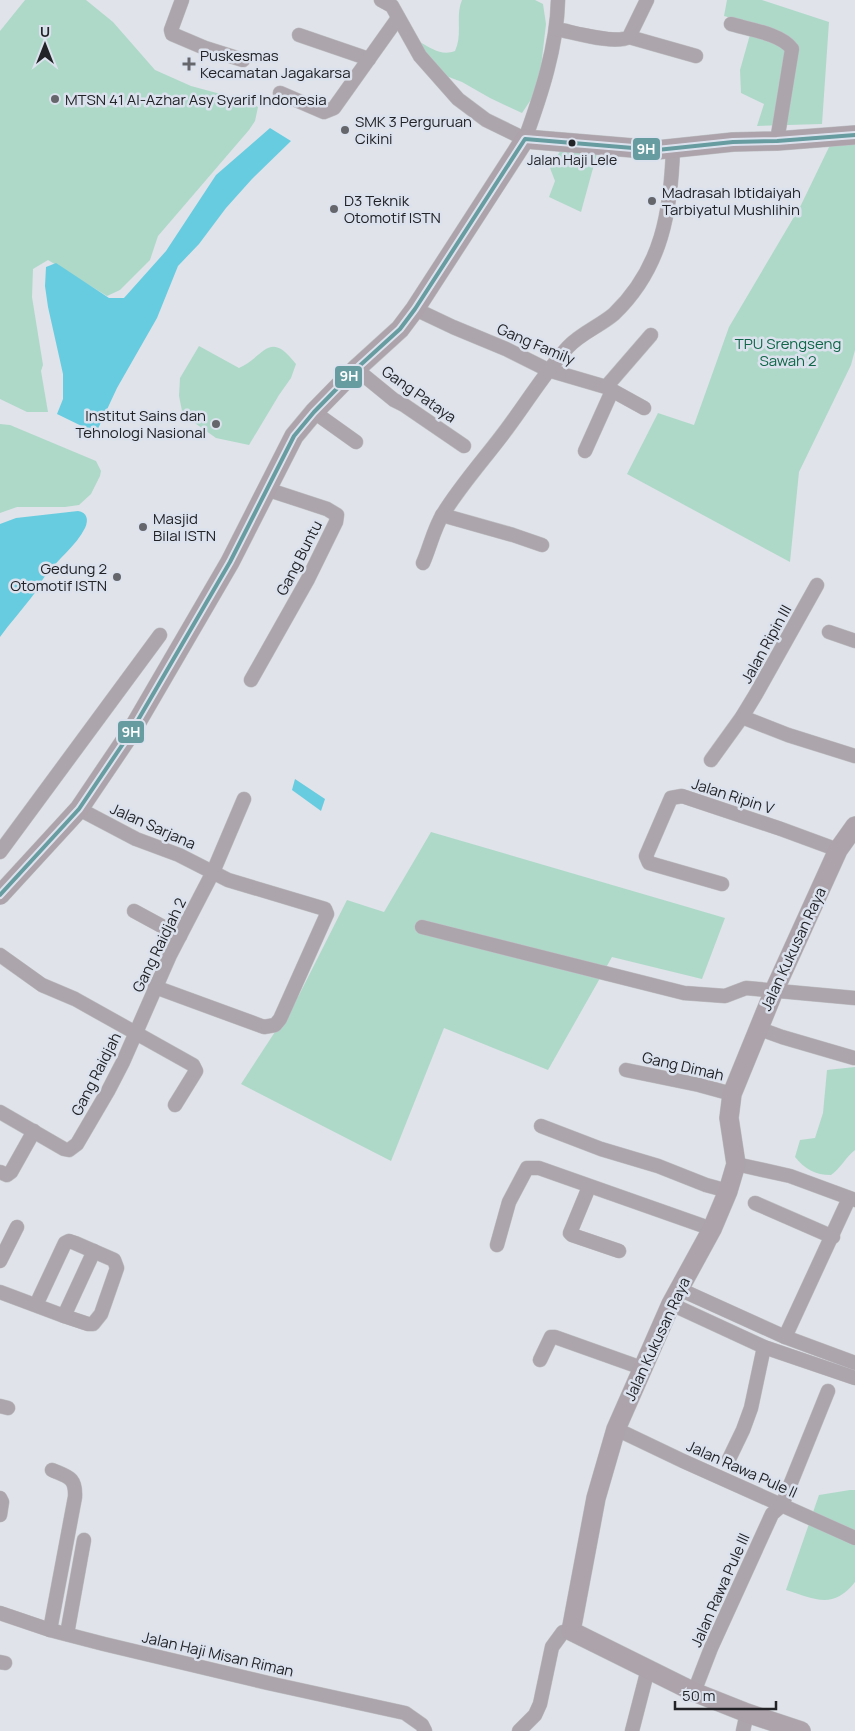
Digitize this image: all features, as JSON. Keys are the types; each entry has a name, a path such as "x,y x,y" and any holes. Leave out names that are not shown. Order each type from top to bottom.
{"street":[{"path":"182,0 171,30 172,34 205,48 243,60"},
{"path":"381,0 392,6 420,56 458,99 486,120 525,138 657,150 733,142 855,135"},
{"path":"0,895 79,809 131,732 230,562 294,436 314,412 356,369 400,328 415,309 525,138 544,82 556,29 558,0"},
{"path":"629,37 647,0"},
{"path":"280,93 324,112 334,108 398,18"},
{"path":"731,24 778,38 788,43 792,49 777,140"},
{"path":"556,29 612,40 629,37 696,56"},
{"path":"299,35 369,59"},
{"path":"424,563 442,515 501,438 548,370 570,345 613,315 631,295 651,264 662,238 668,210 673,148"},
{"name":"Gang Family","path":"415,309 506,349 548,370 609,389 644,408"},
{"path":"585,451 609,389 651,335"},
{"name":"Gang Pataya","path":"356,369 394,400 464,446"},
{"path":"314,412 356,442"},
{"name":"Gang Buntu","path":"251,680 308,579 336,522 337,515 327,509 266,489"},
{"path":"442,515 458,518 542,545"},
{"name":"Jalan Ripin III","path":"711,760 756,694 816,585"},
{"path":"829,632 855,641"},
{"path":"0,852 160,635"},
{"path":"742,717 788,735 855,756"},
{"name":"Jalan Ripin V","path":"722,884 649,863 646,860 671,798 682,796 780,829 849,840"},
{"name":"Gang Raidjah 2","path":"136,1033 180,936 213,872 244,799"},
{"name":"Jalan Sarjana","path":"79,809 136,839 179,856 228,880 325,910 327,914 280,1019 275,1025 264,1027 156,987"},
{"name":"Jalan Kukusan Raya","path":"571,1631 596,1498 616,1429 675,1297 712,1229 728,1191 736,1164 729,1118 732,1094 757,1028 774,991 849,840"},
{"path":"134,911 180,936"},
{"path":"422,927 684,993 725,996 746,988 855,998"},
{"name":"Gang Raidjah","path":"0,955 42,985 75,999 136,1033 108,1091 77,1144 69,1150 64,1149 34,1131"},
{"path":"757,1028 854,1058"},
{"path":"136,1033 195,1068 196,1071 175,1105"},
{"name":"Gang Dimah","path":"626,1070 732,1094"},
{"path":"0,1112 34,1131 11,1172 7,1175 0,1172"},
{"path":"541,1126 602,1149 658,1166 706,1185 728,1191"},
{"path":"736,1164 790,1176 851,1202 785,1337"},
{"path":"497,1245 508,1202 527,1168 539,1168 712,1229"},
{"path":"589,1186 570,1233 618,1251"},
{"path":"755,1203 833,1237"},
{"path":"0,1261 17,1227"},
{"path":"0,1292 88,1324 96,1322 101,1314 117,1268 114,1260 75,1242 69,1241 65,1243 36,1305"},
{"path":"64,1316 94,1251"},
{"path":"675,1297 855,1362"},
{"path":"675,1297 764,1347 855,1378"},
{"path":"540,1360 551,1337 555,1337 642,1368"},
{"path":"729,1459 751,1408 764,1347"},
{"name":"Jalan Rawa Pule III","path":"694,1692 772,1514 782,1505 828,1391"},
{"name":"Jalan Rawa Pule II","path":"616,1429 855,1538"},
{"path":"50,1630 76,1486 72,1479 52,1470"},
{"path":"0,1498 2,1502 0,1515"},
{"path":"67,1634 84,1540"},
{"name":"Jalan Haji Misan Riman","path":"0,1613 50,1630 268,1683 405,1713 422,1725 425,1731"},
{"path":"519,1731 535,1716 540,1704 552,1647 563,1632 571,1631 694,1692 745,1722 801,1731"},
{"path":"632,1731 648,1669"}],"green space":[{"path":"25,0 86,0 113,22 155,70 191,86 239,99 258,107 255,121 249,130 158,236 150,260 120,290 107,296 48,260 33,269 32,297 43,365 41,371 48,412 27,412 0,399 0,31"},
{"path":"462,0 535,0 543,4 546,24 541,67 536,92 522,113 462,82 438,73 417,56 420,42 441,52 455,51"},
{"path":"727,0 762,0 829,22 822,124 757,126 764,104 741,93 740,70 753,24 724,16"},
{"path":"565,143 598,150 581,212 549,197 555,181 550,168"},
{"name":"TPU Srengseng Sawah 2","path":"855,143 855,350 851,365 799,472 790,562 627,474 658,413 694,425 729,327 801,205 830,145"},
{"path":"199,346 239,368 267,348 273,347 279,348 296,364 291,378 249,445 216,438 192,421 182,411 179,396 180,378"},
{"path":"0,424 10,425 96,461 101,471 91,494 79,505 65,507 17,507 0,513"},
{"path":"431,832 725,918 702,979 612,957 548,1070 444,1028 391,1161 241,1084 299,995 347,900 384,912"},
{"path":"855,1067 855,1150 831,1175 815,1172 803,1165 795,1157 800,1140 815,1138 823,1113 827,1070"},
{"path":"855,1490 855,1582 847,1591 839,1596 823,1600 786,1590 819,1495"}],"water":[{"path":"270,128 291,141 252,179 226,208 199,244 178,266 157,318 117,388 96,433 57,414 63,399 63,374 48,307 45,286 46,267 56,263 109,298 124,298 166,251 216,175"},
{"path":"78,511 83,513 87,519 81,535 46,575 0,637 0,524 16,518"},
{"path":"295,779 325,799 321,811 292,790"}],"transit line":[{"name":"9H","path":"0,895 79,809 131,732 230,562 294,436 314,412 356,369 400,329 415,309 525,139 657,150 733,142 777,141 855,135"}],"place":[{"name":"Puskesmas Kecamatan Jagakarsa","path":"189,64"},
{"name":"MTSN 41 Al-Azhar Asy Syarif Indonesia","path":"55,99"},
{"name":"SMK 3 Perguruan Cikini","path":"345,130"},
{"name":"Jalan Haji Lele","path":"572,143"},
{"name":"Madrasah Ibtidaiyah Tarbiyatul Mushlihin","path":"652,201"},
{"name":"D3 Teknik Otomotif ISTN","path":"334,209"},
{"name":"Institut Sains dan Tehnologi Nasional","path":"216,424"},
{"name":"Masjid Bilal ISTN","path":"143,527"},
{"name":"Gedung 2 Otomotif ISTN","path":"117,577"}]}
